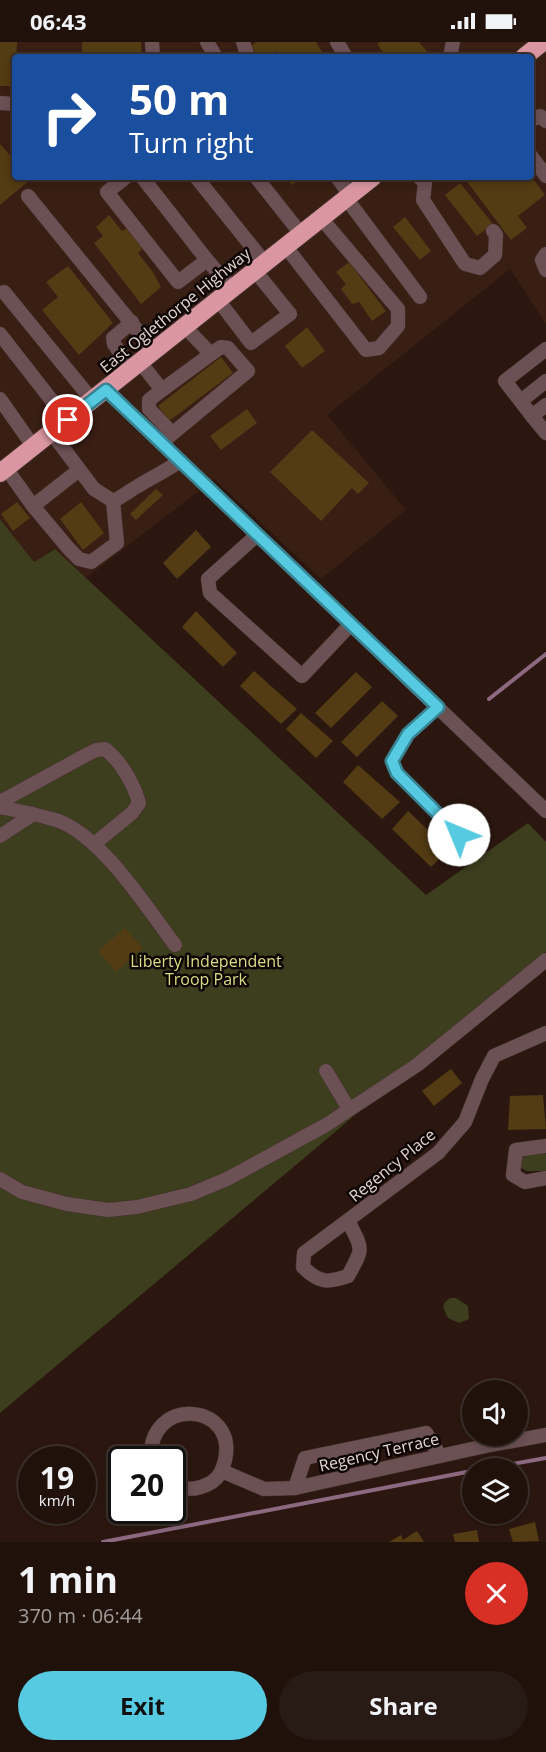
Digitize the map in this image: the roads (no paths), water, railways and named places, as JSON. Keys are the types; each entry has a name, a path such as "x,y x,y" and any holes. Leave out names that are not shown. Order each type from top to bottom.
{"highway":[{"name":"East Oglethorpe Highway","path":"3,471 369,180"}],"street":[{"path":"534,160 546,176"},
{"path":"122,180 107,192 178,282 207,260"},
{"path":"144,180 207,260 251,343 290,314 260,267 197,180"},
{"path":"258,180 301,234"},
{"path":"339,180 348,197 420,297"},
{"path":"422,180 425,183 423,200 465,264 480,268 495,255 496,236 493,231"},
{"path":"28,195 132,322 142,361 162,390"},
{"path":"286,247 366,350 379,348 398,326 398,309 321,218"},
{"path":"546,254 542,260 546,270"},
{"path":"4,292 99,395 161,443 546,811"},
{"path":"132,322 117,333 113,339 114,344 142,361"},
{"path":"185,327 211,354"},
{"path":"0,334 68,420"},
{"path":"161,443 248,371 228,348 221,346 149,400 149,409 172,433"},
{"path":"546,349 505,381 546,433"},
{"path":"521,401 546,381"},
{"path":"0,399 33,446"},
{"path":"532,416 546,405"},
{"path":"51,432 94,489 113,501"},
{"path":"113,501 123,497 136,486 162,474 180,461"},
{"path":"33,506 79,470"},
{"path":"3,471 79,559 91,562 117,543 113,501"},
{"path":"257,535 207,579 210,593 302,676 351,624"},
{"path":"438,707 408,734 392,761 397,773 459,835"},
{"path":"0,805 86,755 105,748 120,765 140,803 132,813 94,844"},
{"path":"0,805 59,822 94,844 175,945"},
{"path":"0,836 32,815"},
{"path":"0,1179 22,1192 67,1204 108,1209 138,1207 191,1194 227,1179 306,1136 417,1065 546,960"},
{"name":"Regency Place","path":"348,1221 359,1244 361,1254 348,1276 331,1282 313,1277 303,1267 304,1253 438,1153 465,1122 494,1056 546,1034"},
{"path":"326,1071 349,1109"},
{"path":"546,1146 516,1150 513,1175 525,1182 546,1178"},
{"path":"151,1446 154,1434 166,1420 180,1414 198,1413 212,1420 223,1432 228,1447 222,1472 213,1482 193,1490 186,1489"},
{"path":"295,1488 305,1458 426,1433 440,1456"},
{"name":"Regency Terrace","path":"222,1472 264,1489 295,1488 546,1435"}],"waterway":[{"path":"489,699 546,654"},
{"path":"528,1461 546,1458"},
{"path":"103,1542 462,1473"}],"park label":[{"name":"Liberty Independent Troop Park","path":"206,970"}]}
